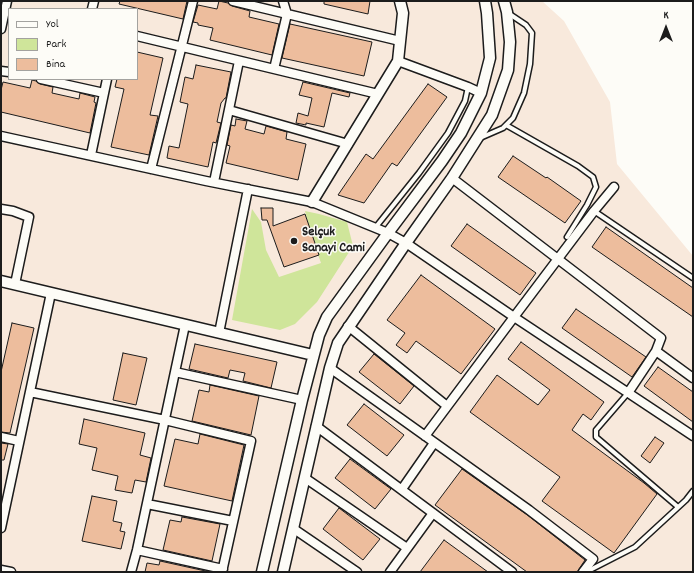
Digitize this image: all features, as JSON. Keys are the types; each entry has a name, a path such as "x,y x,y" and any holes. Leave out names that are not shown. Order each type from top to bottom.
{"street":[{"path":"151,169 193,1"},
{"path":"233,1 400,41"},
{"path":"274,69 287,14 283,1"},
{"path":"312,202 398,61 403,13 400,1"},
{"path":"262,572 302,400 319,335 327,317 461,133 481,93 490,58 485,1"},
{"path":"283,572 294,529 316,426 330,368 338,343 348,326 452,178 492,115 508,70 510,42 504,1"},
{"path":"1,29 8,6"},
{"path":"138,36 378,94"},
{"path":"214,182 239,60"},
{"path":"398,61 481,93"},
{"path":"51,80 104,93"},
{"path":"91,155 107,80"},
{"path":"229,110 348,144"},
{"path":"1,136 312,202 388,233 406,243 693,436"},
{"path":"452,178 661,338 656,351 628,392"},
{"path":"425,436 557,259 614,187"},
{"path":"219,333 248,189"},
{"path":"1,209 13,211 29,217 15,284"},
{"path":"1,281 313,355"},
{"path":"1,528 50,293"},
{"path":"131,572 138,550 185,325"},
{"path":"348,326 447,406"},
{"path":"656,351 693,378"},
{"path":"330,368 530,510 593,559 584,572"},
{"path":"175,372 302,400"},
{"path":"30,392 165,420 251,441 223,570 138,550"},
{"path":"316,426 512,572"},
{"path":"1,437 20,441"},
{"path":"402,490 434,443"},
{"path":"305,478 407,548"},
{"path":"147,504 233,521"},
{"path":"392,571 433,513"},
{"path":"294,529 357,572"},
{"path":"1,570 11,572"}],"lane":[{"path":"478,138 503,128 513,118 524,93 530,64 532,33 526,24 506,12"},
{"path":"375,228 419,173 448,133 465,100 468,87"},
{"path":"506,125 578,166 593,177 596,187 587,205 567,237"},
{"path":"594,211 693,278"},
{"path":"628,392 596,430 596,437 678,507"},
{"path":"584,572 635,547 686,500 693,491"}],"shaded area":[{"path":"1,1 542,1 564,21 610,102 617,164 693,256 693,572 1,572"}],"green space":[{"path":"252,209 261,222 266,250 279,277 321,263 311,235 305,211 347,222 353,246 317,302 295,324 280,330 232,320"}],"building":[{"path":"120,1 187,1 183,19 119,4"},
{"path":"219,1 250,11 249,17 279,24 272,55 210,40 213,28 198,25 198,23 193,22 198,5 217,9"},
{"path":"324,1 370,1 368,14 324,4"},
{"path":"290,24 372,42 364,76 282,58"},
{"path":"138,52 163,58 150,115 158,116 149,155 111,147 124,89 115,87 117,80 138,80"},
{"path":"196,65 231,72 226,98 221,103 217,122 221,123 216,143 213,142 208,167 167,158 169,146 179,148 188,104 180,102 185,77 193,79"},
{"path":"32,80 40,84 53,87 52,93 79,99 80,93 95,97 94,102 96,103 90,133 1,112 1,90 3,82 30,88"},
{"path":"303,82 350,93 349,97 332,93 324,127 306,123 306,125 296,123 298,113 308,116 312,98 299,95"},
{"path":"428,84 447,97 397,166 392,163 364,203 338,195 366,154 373,159"},
{"path":"236,119 247,121 245,129 264,134 266,126 287,132 286,139 306,144 298,180 226,163 230,146 227,145 231,125 235,126"},
{"path":"513,156 546,178 547,177 581,201 565,223 498,177"},
{"name":"Selçuk Sanayi Cami","path":"261,208 273,208 273,226 305,214 319,255 284,267 267,220 262,220"},
{"path":"467,224 536,273 520,295 451,246"},
{"path":"606,227 693,288 693,317 592,247"},
{"path":"421,275 495,329 461,374 416,341 407,353 396,345 405,333 387,320"},
{"path":"576,309 646,357 632,377 562,328"},
{"path":"12,323 34,328 10,433 1,432 1,372"},
{"path":"521,342 604,402 591,420 583,414 572,430 657,494 614,553 542,501 560,477 470,412 497,375 538,405 550,390 508,359"},
{"path":"195,344 277,362 271,388 243,381 245,373 230,370 228,378 189,369"},
{"path":"123,353 147,358 136,405 113,400"},
{"path":"374,354 414,386 400,404 359,372"},
{"path":"658,367 693,392 693,422 644,386"},
{"path":"210,385 259,396 251,435 192,421 199,390 209,392"},
{"path":"364,404 404,435 387,456 347,425"},
{"path":"84,419 145,433 140,455 151,458 146,482 135,480 132,493 115,490 118,476 92,470 97,448 79,444"},
{"path":"200,434 244,445 232,501 164,486 175,439 198,444"},
{"path":"655,437 664,443 650,463 641,456"},
{"path":"1,443 8,444 4,460 1,460"},
{"path":"350,459 391,489 375,509 335,478"},
{"path":"462,469 526,514 585,560 577,572 527,572 435,505"},
{"path":"92,496 117,501 113,521 122,523 120,531 125,532 121,549 82,541"},
{"path":"339,508 380,539 363,560 323,529"},
{"path":"182,517 220,524 212,561 163,550 170,520 181,522"},
{"path":"444,540 488,572 420,572"},
{"path":"160,561 210,572 145,572 147,563 159,565"}],"place":[{"name":"Selçuk Sanayi Cami","path":"294,241"}]}
